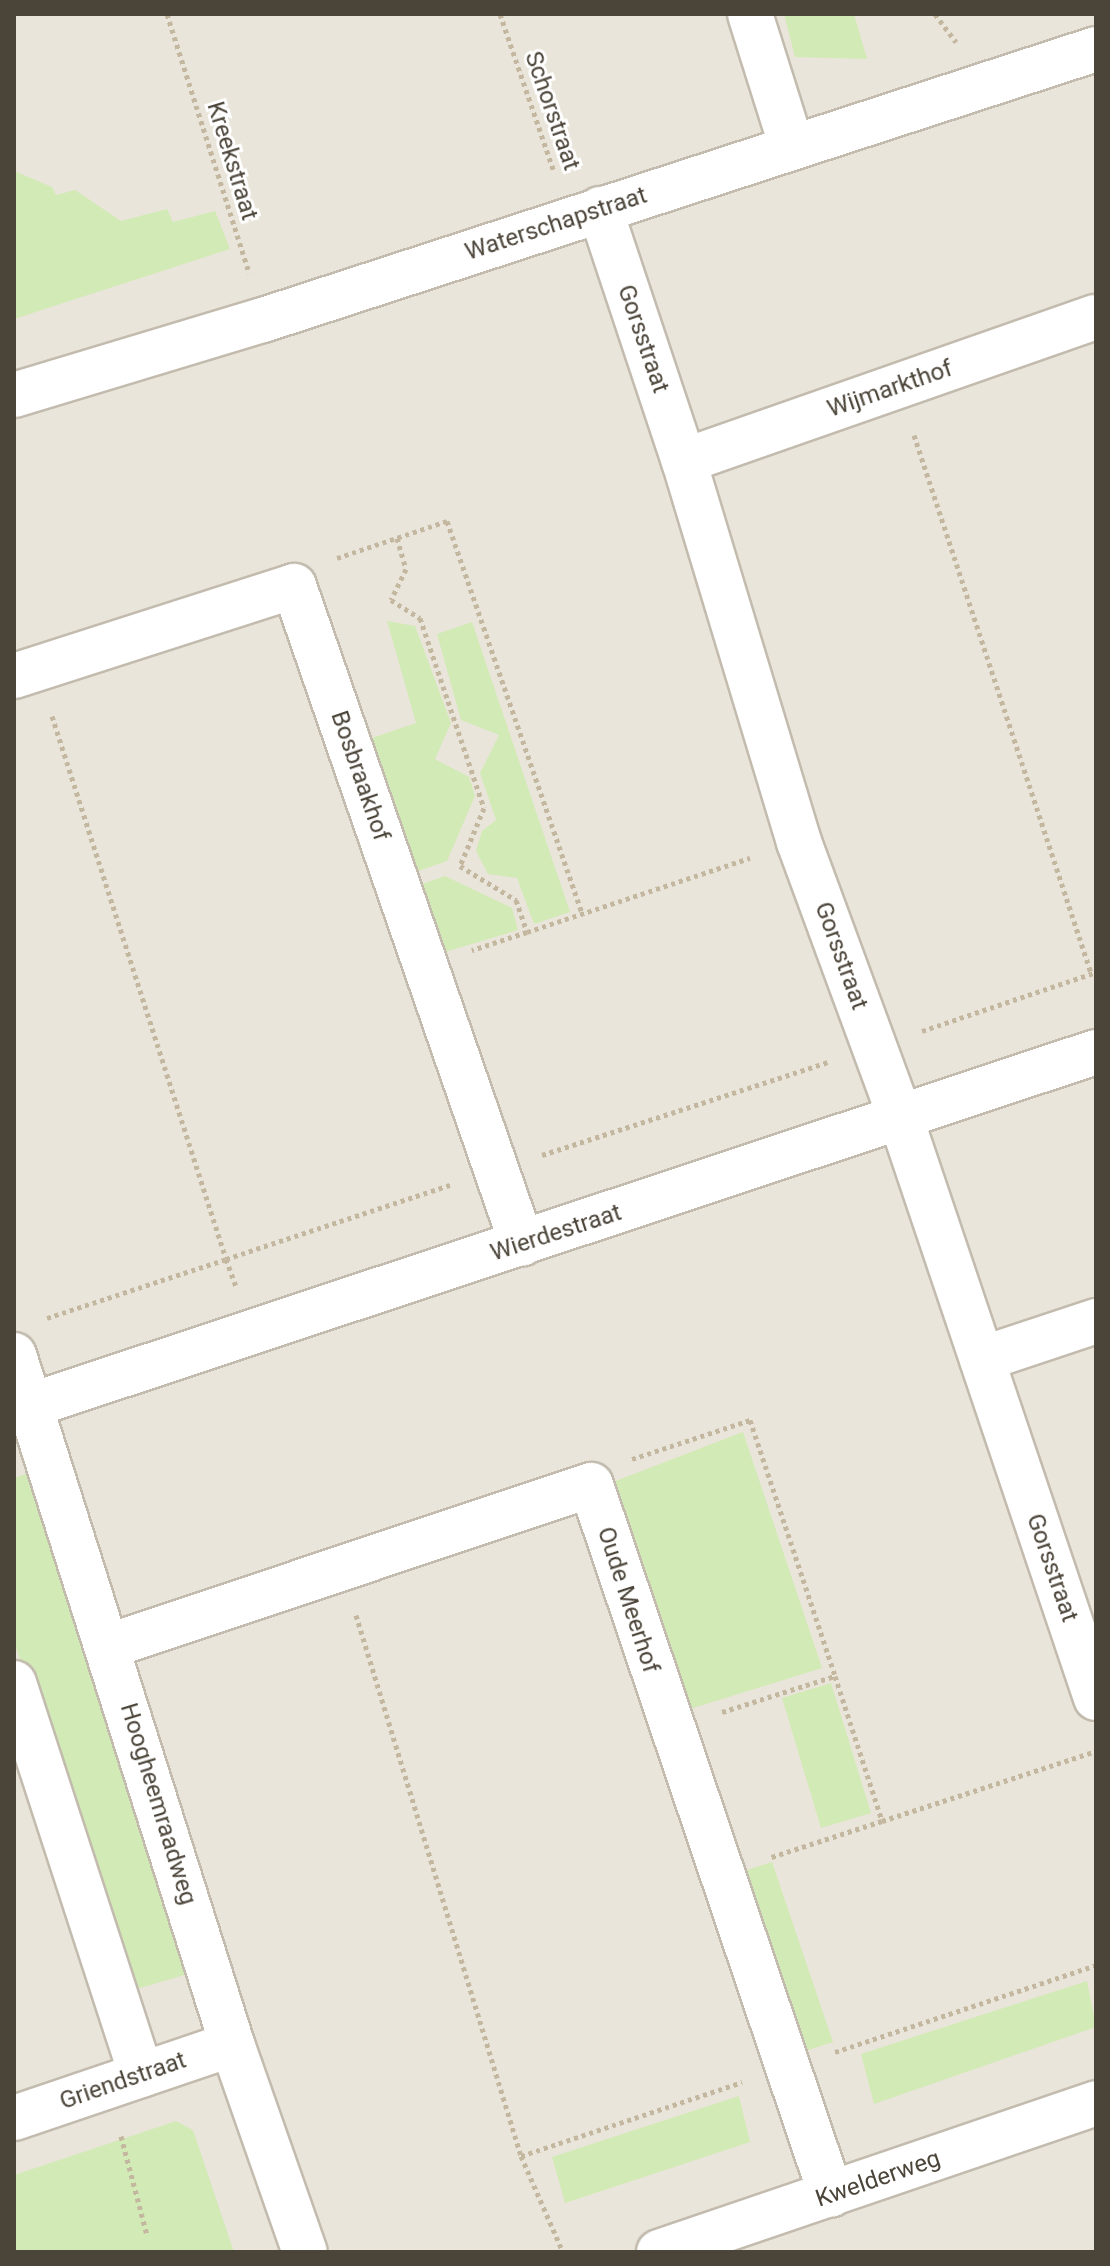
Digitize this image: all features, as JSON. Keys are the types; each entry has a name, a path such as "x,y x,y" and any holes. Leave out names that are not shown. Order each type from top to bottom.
{"street":[{"path":"750,14 792,147"},
{"name":"Waterschapstraat","path":"14,395 263,320 1096,49"},
{"name":"Gorsstraat","path":"585,214 684,461 799,842 901,1119 1096,1698"},
{"name":"Wijmarkthof","path":"684,461 1096,317"},
{"path":"26,672 294,586"},
{"name":"Bosbraakhof","path":"294,586 522,1244"},
{"name":"Wierdestraat","path":"24,1408 1096,1052"},
{"path":"982,1359 1096,1321"},
{"name":"Hoogheemraadweg","path":"14,1355 24,1408 109,1646 232,2044 305,2252"},
{"path":"109,1646 342,1572 591,1485"},
{"name":"Oude Meerhof","path":"591,1485 718,1874 791,2066 831,2195"},
{"path":"14,1683 125,2081"},
{"name":"Griendstraat","path":"14,2118 232,2044"},
{"name":"Kwelderweg","path":"659,2252 1096,2103"}],"path":[{"name":"Kreekstraat","path":"167,14 263,320"},
{"name":"Schorstraat","path":"500,14 585,214"},
{"path":"44,1319 875,1047 1094,972 897,386"},
{"path":"294,586 310,568 447,521 582,913"},
{"path":"397,538 406,569 391,600 420,618 484,808 460,866 516,900 527,932"},
{"path":"26,672 252,1333"},
{"path":"426,965 799,842"},
{"path":"472,951 476,965"},
{"path":"536,1141 567,1229"},
{"path":"591,1485 611,1466 750,1420 882,1821"},
{"path":"342,1572 521,2156 563,2252"},
{"path":"670,1728 835,1676"},
{"path":"718,1874 1096,1751"},
{"path":"125,2081 147,2235"}],"shaded area":[{"path":"14,14 1096,14 1096,2252 14,2252"}],"green space":[{"path":"784,14 854,14 867,59 795,57"},
{"path":"14,171 52,187 56,195 75,190 121,221 167,209 173,222 215,211 230,249 14,319"},
{"path":"387,621 415,626 451,723 435,759 469,777 475,796 447,861 407,875 360,742 416,723"},
{"path":"472,622 570,912 534,924 517,878 488,874 476,851 482,831 496,820 480,773 499,735 461,720 437,634"},
{"path":"445,876 512,908 518,930 435,955 411,888"},
{"path":"743,1432 822,1668 690,1709 613,1482"},
{"path":"34,1471 198,1971 130,1991 14,1641 14,1478"},
{"path":"831,1683 871,1813 821,1828 782,1698"},
{"path":"772,1862 833,2042 799,2053 738,1873"},
{"path":"1087,1981 1096,2027 874,2104 861,2054"},
{"path":"739,2096 750,2142 565,2203 552,2157"},
{"path":"176,2121 193,2130 234,2252 14,2252 14,2175"}]}
